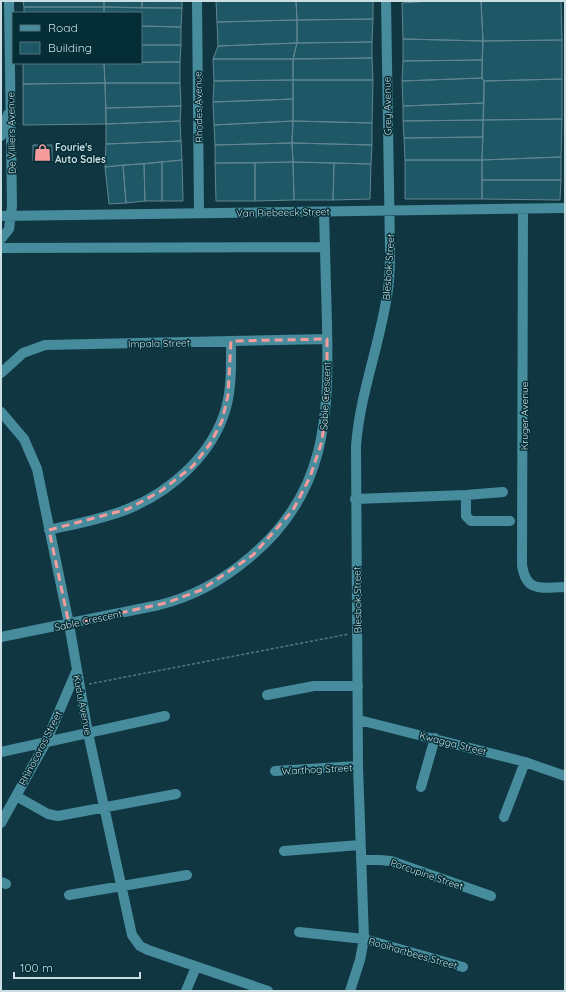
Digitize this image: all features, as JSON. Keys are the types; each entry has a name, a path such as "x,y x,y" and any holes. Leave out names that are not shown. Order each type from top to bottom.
{"street":[{"name":"De Villiers Avenue","path":"9,1 12,216"},
{"name":"Rhodes Avenue","path":"197,1 199,213"},
{"name":"Grey Avenue","path":"386,1 390,211"},
{"path":"1,136 11,104"},
{"name":"Van Riebeeck Street","path":"1,216 565,208"},
{"name":"Kruger Avenue","path":"523,209 523,568 526,578 534,587 565,587"},
{"name":"Blesbok Street","path":"350,991 360,960 364,939 358,766 359,720 355,499 357,435 363,397 388,289 390,211"},
{"name":"Sable Crescent","path":"1,637 69,624 181,599 224,577 253,555 267,541 297,503 310,477 318,456 326,417 327,339 324,212"},
{"path":"1,239 9,229 12,216"},
{"path":"1,248 325,247"},
{"name":"Impala Street","path":"1,373 23,353 45,345 327,339"},
{"path":"49,530 94,520 128,509 161,491 193,466 216,434 225,411 230,379 231,341"},
{"name":"Kudu Avenue","path":"1,412 20,434 34,459 39,478 69,624 76,672 88,733 128,925 136,942 148,950 268,991"},
{"path":"355,499 466,495 504,492"},
{"path":"466,495 466,516 471,521 510,521"},
{"name":"Rhinocoros Street","path":"1,823 46,742 76,672"},
{"path":"266,695 314,686 358,686"},
{"path":"1,752 165,716"},
{"name":"Kwagga Street","path":"359,720 525,762 565,776"},
{"path":"421,787 435,738"},
{"path":"504,816 525,762"},
{"name":"Warthog Street","path":"275,771 358,766"},
{"path":"16,796 53,816 64,816 176,794"},
{"path":"284,851 360,845"},
{"name":"Porcupine Street","path":"361,860 391,861 491,896"},
{"path":"69,895 187,875"},
{"name":"Rooihartbees Street","path":"299,932 364,939 463,967"},
{"path":"186,991 196,967"}],"path":[{"path":"79,686 358,632"}],"highlighted area":[{"path":"327,339 327,397 322,441 310,477 293,510 253,555 201,590 166,603 69,624 49,530 128,509 161,491 193,466 210,444 222,421 228,395 231,341"}],"building":[{"path":"23,1 104,1 104,7 24,7"},
{"path":"104,1 142,1 142,8 104,7"},
{"path":"142,1 182,1 182,8 142,8"},
{"path":"216,1 296,1 297,20 217,22"},
{"path":"296,1 373,1 373,19 297,20"},
{"path":"430,1 481,1 483,41 403,39 402,3"},
{"path":"481,1 561,1 562,40 483,41"},
{"path":"24,7 104,7 104,12 24,12"},
{"path":"104,7 182,8 181,27 142,26 142,12 104,12"},
{"path":"373,19 372,42 297,43 297,20"},
{"path":"297,20 297,43 218,46 217,22"},
{"path":"142,26 181,27 181,45 142,45"},
{"path":"403,39 483,41 482,60 403,61"},
{"path":"562,40 562,79 484,81 482,78 483,41"},
{"path":"372,42 372,58 293,59 297,43"},
{"path":"297,43 293,59 213,59 218,46"},
{"path":"142,45 181,45 180,62 142,62"},
{"path":"372,58 373,80 293,80 293,59"},
{"path":"213,59 293,59 293,80 214,81"},
{"path":"482,60 482,78 402,81 403,61"},
{"path":"142,62 180,62 180,83 105,83 104,64 142,64"},
{"path":"23,64 104,64 105,83 23,84"},
{"path":"482,78 484,81 484,103 403,106 402,81"},
{"path":"562,79 562,119 483,120 484,81"},
{"path":"293,80 373,80 372,123 293,121"},
{"path":"293,80 293,99 213,102 214,81"},
{"path":"105,83 180,83 181,106 106,108"},
{"path":"105,83 106,124 23,125 23,84"},
{"path":"293,99 293,121 214,125 213,102"},
{"path":"484,103 483,120 403,121 403,106"},
{"path":"181,106 180,121 106,124 106,108"},
{"path":"562,119 561,157 482,160 483,120"},
{"path":"483,120 483,137 404,138 403,121"},
{"path":"180,121 181,141 106,144 106,124"},
{"path":"293,121 292,143 215,145 214,125"},
{"path":"293,121 372,123 372,145 292,143"},
{"path":"483,137 482,160 405,160 404,138"},
{"path":"181,141 182,160 105,167 106,144"},
{"path":"292,143 293,162 215,163 215,145"},
{"path":"292,143 372,145 371,164 293,162"},
{"name":"Fourie's Auto Sales","path":"33,145 52,145 52,161 33,161"},
{"path":"561,157 561,180 482,180 482,160"},
{"path":"182,160 183,201 162,201 162,162"},
{"path":"405,160 482,160 482,199 405,199"},
{"path":"162,162 162,201 145,201 144,164"},
{"path":"293,162 294,200 255,201 255,163"},
{"path":"293,162 334,163 333,200 294,200"},
{"path":"215,163 255,163 255,201 216,201"},
{"path":"334,163 371,164 370,199 333,200"},
{"path":"144,164 145,201 126,203 123,165"},
{"path":"123,165 126,203 109,204 105,167"},
{"path":"482,180 561,180 560,200 482,199"}],"place":[{"name":"Fourie's Auto Sales","path":"42,153"}]}
